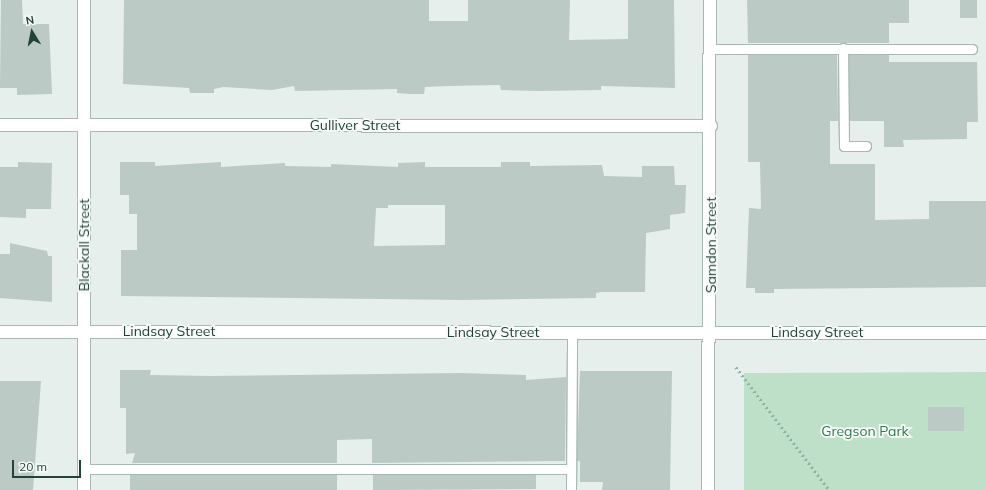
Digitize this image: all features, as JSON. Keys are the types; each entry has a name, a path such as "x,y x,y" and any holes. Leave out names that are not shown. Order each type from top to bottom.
{"street":[{"name":"Blackall Street","path":"84,0 84,490"},
{"name":"Samdon Street","path":"708,490 711,126 710,0"},
{"name":"Gulliver Street","path":"0,125 711,126"},
{"name":"Lindsay Street","path":"0,332 986,333"}],"lane":[{"path":"843,48 844,146 866,146"},
{"path":"711,49 972,49"},
{"path":"571,490 572,332"},
{"path":"84,469 571,469"}],"path":[{"path":"736,367 828,490"}],"green space":[{"name":"Gregson Park","path":"986,372 986,490 744,490 744,373"}],"building":[{"path":"1,0 22,0 23,24 49,24 52,94 17,95 17,88 0,88"},
{"path":"124,0 429,0 429,21 468,21 468,0 570,0 569,40 628,39 628,0 674,0 675,88 601,86 601,90 538,91 501,90 500,85 448,86 425,87 424,94 410,94 397,93 397,89 295,91 294,86 272,90 224,87 214,89 214,93 190,93 189,88 123,84"},
{"path":"747,0 909,0 909,23 889,23 889,43 748,43"},
{"path":"960,0 977,0 977,18 960,18"},
{"path":"748,55 837,55 838,121 830,121 830,164 875,164 875,220 929,219 929,201 986,201 986,287 774,289 774,293 755,293 755,288 746,288 749,208 761,209 760,162 748,162"},
{"path":"849,55 889,55 889,62 977,62 978,122 967,122 967,139 903,140 904,147 884,147 884,121 850,121"},
{"path":"18,162 52,163 51,209 26,209 26,218 0,217 0,167 18,167"},
{"path":"120,162 155,162 155,166 221,162 221,167 285,163 285,166 331,167 331,164 398,167 398,163 425,162 425,167 501,167 501,162 530,162 530,166 602,165 604,176 642,177 642,166 674,166 675,185 686,185 685,213 670,215 670,229 646,233 645,292 601,292 596,293 596,298 463,300 121,296 121,250 137,250 137,214 129,214 129,195 120,195","holes":["388,205 445,205 445,245 374,246 376,208 388,208"]},
{"path":"10,243 47,251 48,256 52,256 52,302 0,298 0,254 10,254"},
{"path":"120,370 151,370 150,375 212,376 461,373 526,375 526,380 566,377 565,461 372,463 372,439 337,440 337,463 132,463 135,453 126,454 126,408 120,408"},
{"path":"580,371 672,371 670,490 602,490 603,482 580,482 580,461 577,461"},
{"path":"0,381 41,381 33,490 0,490"},
{"path":"928,407 964,407 964,431 928,431"},
{"path":"130,475 337,475 337,490 130,490"},
{"path":"373,475 536,475 536,489 373,490"}]}
